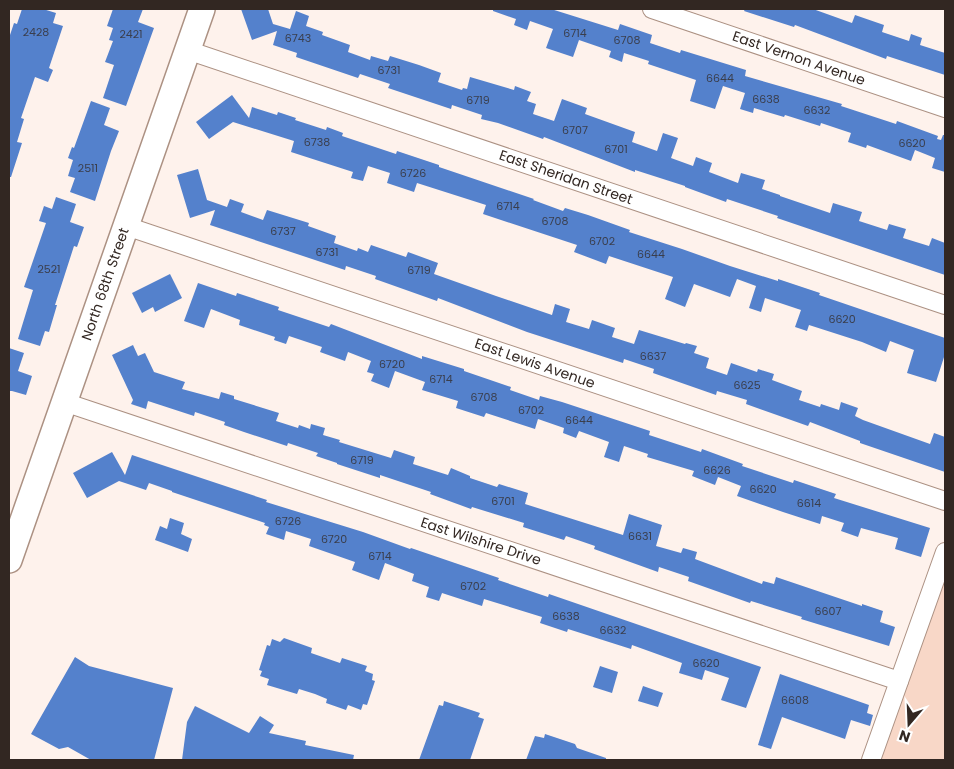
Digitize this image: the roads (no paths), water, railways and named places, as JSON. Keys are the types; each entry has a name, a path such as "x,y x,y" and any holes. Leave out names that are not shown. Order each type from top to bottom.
{"street":[{"name":"North 68th Street","path":"9,560 13,532 64,402 202,9"},
{"name":"East Vernon Avenue","path":"652,9 945,108"},
{"name":"East Sheridan Street","path":"187,50 945,305"},
{"name":"East Lewis Avenue","path":"126,226 945,501"},
{"name":"East Wilshire Drive","path":"64,402 898,681"},
{"path":"871,760 945,552"}]}
